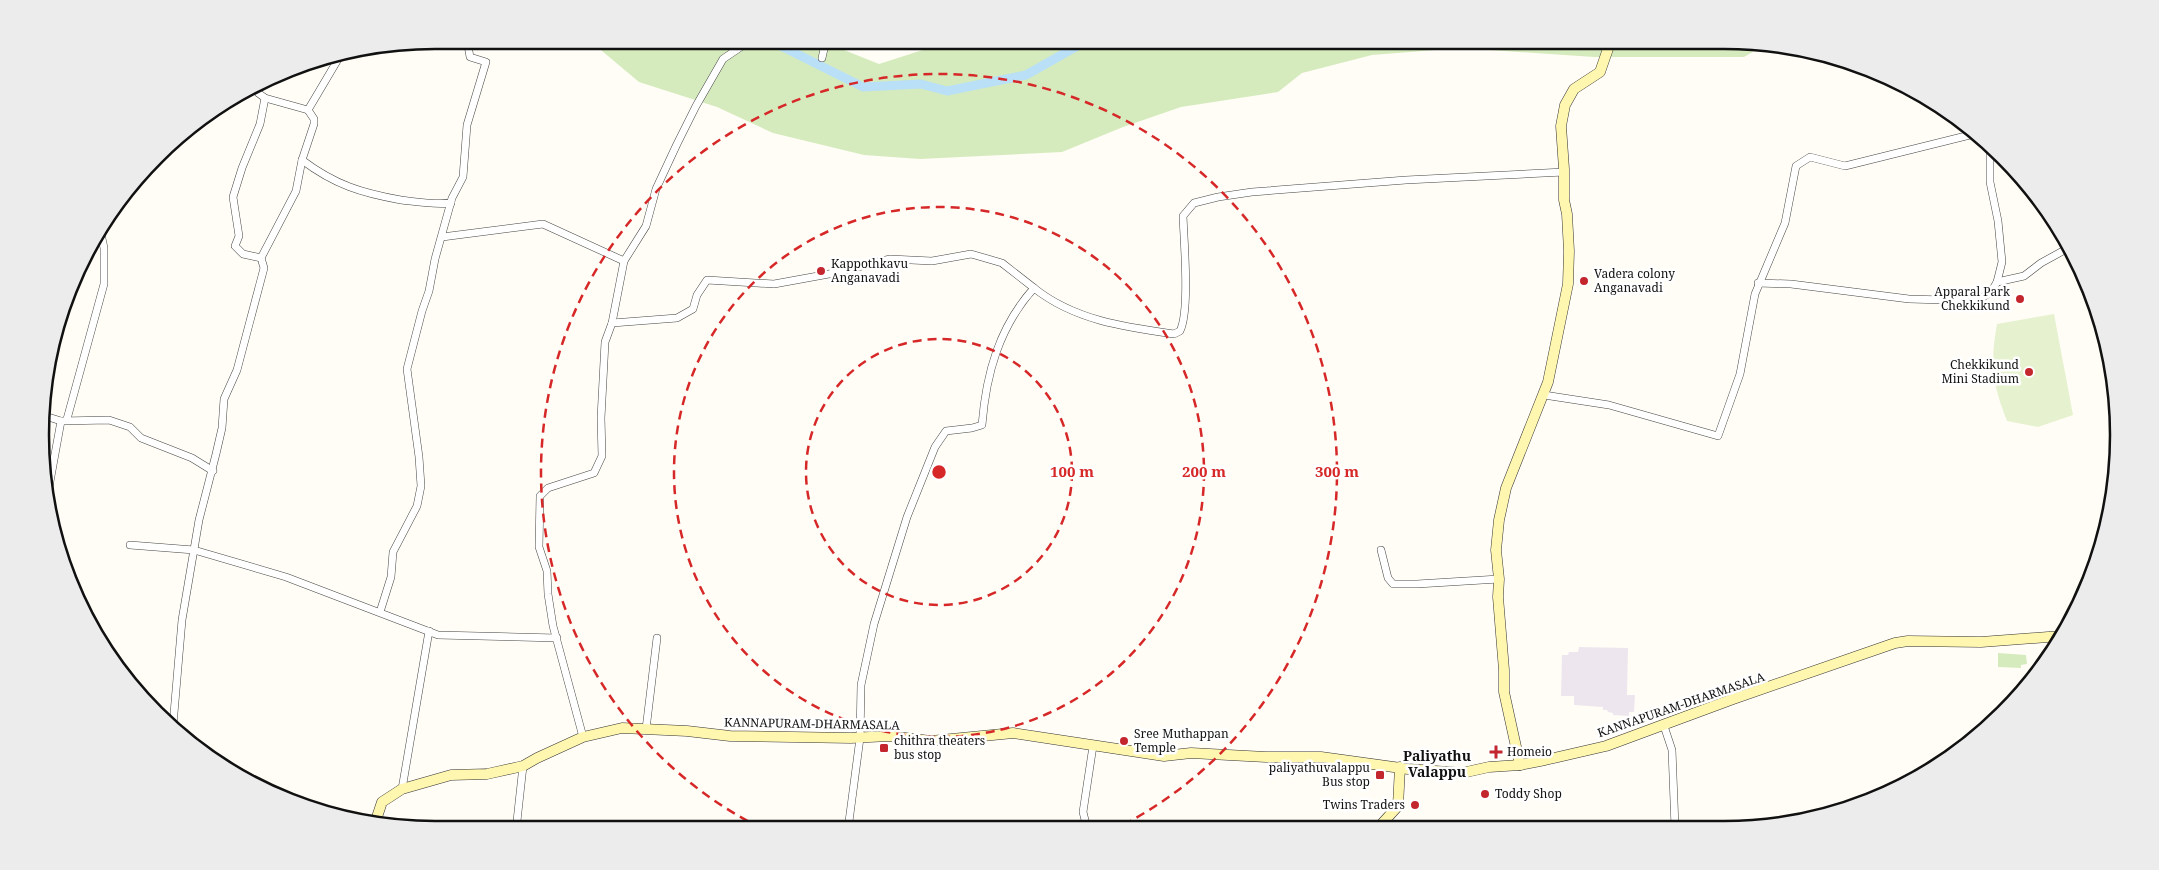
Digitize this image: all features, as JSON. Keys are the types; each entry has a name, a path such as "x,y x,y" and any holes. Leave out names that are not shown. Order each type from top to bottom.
{"main road":[{"path":"1520,765 1504,692 1496,550 1506,488 1528,428 1544,395 1568,284 1570,251 1564,200 1561,126 1565,104 1574,89 1600,72 1608,49"},
{"name":"KANNAPURAM-DHARMASALA","path":"377,817 382,802 402,789 451,775 487,774 523,766 583,737 622,728 730,736 860,738 888,736 931,741 1013,733 1164,756 1191,753 1266,757 1321,757 1462,773 1489,767 1520,765 1606,746 1664,726 1734,698 1895,643 1908,641 1981,642 2054,637"},
{"path":"1384,821 1398,806 1400,767"}],"street":[{"path":"380,612 391,577 393,552 417,506 421,486 420,457 407,369 451,203 463,178 467,125 486,62 470,57 469,49"},
{"path":"583,737 557,638 548,594 546,571 538,547 540,496 548,488 594,473 602,456 601,418 605,342 612,323 624,261 646,226 656,189 704,90 723,59 738,49"},
{"path":"822,58 824,49"},
{"path":"308,110 337,62"},
{"path":"174,719 182,620 199,520 222,428 224,399 237,370 264,268 261,258 296,191 302,160 314,124 314,119 308,110 265,98 257,92"},
{"path":"261,258 243,254 235,246 239,236 233,197 242,168 260,124 265,98"},
{"path":"1544,395 1609,405 1718,436 1740,374 1758,283 1785,222 1796,166 1810,157 1845,166 1967,136"},
{"path":"1758,283 1791,284 1909,299 1980,299 1991,292 2002,262 1998,221 1990,182 1990,155"},
{"path":"302,160 327,177 366,194 439,205 451,203"},
{"path":"612,323 677,318 693,309 697,295 707,280 774,284 828,274 890,259 932,260 971,254 1002,263 1034,288 1083,316 1116,326 1174,334 1180,331 1183,315 1185,284 1183,216 1194,204 1218,197 1306,188 1564,172"},
{"path":"442,237 543,224 624,261"},
{"path":"51,478 64,420 104,284 104,248 102,239"},
{"path":"1996,282 2024,276 2040,263 2063,251"},
{"path":"849,821 860,738 862,685 874,624 907,517 935,447 946,431 982,425 990,367 1006,331 1024,299 1034,288"},
{"path":"50,417 64,420 109,420 116,422 130,427 140,438 192,458 212,471"},
{"path":"130,544 194,550 286,577 438,635 557,638"},
{"path":"1381,550 1388,578 1393,584 1499,579"},
{"path":"402,789 429,631"},
{"path":"646,729 656,638"},
{"path":"1664,726 1672,750 1675,821"},
{"path":"1085,821 1083,812 1093,746"},
{"path":"517,821 523,766"}],"shaded area":[{"path":"1579,647 1628,648 1627,695 1635,695 1634,712 1629,712 1629,716 1613,715 1613,713 1607,710 1603,710 1603,707 1574,705 1574,696 1561,696 1562,655 1568,655 1569,652 1578,652"}],"green space":[{"path":"600,49 842,49 879,64 926,49 1448,49 1372,55 1302,73 1278,92 1181,107 1123,127 1062,152 920,159 864,155 773,133 717,107 639,82"},
{"path":"1476,49 1755,50 1744,57 1594,57"},
{"name":"Chekkikund Mini Stadium","path":"2054,314 2073,415 2038,427 2007,421 1995,384 1993,362 1997,324"},
{"path":"1998,653 2026,655 2027,664 2021,665 2021,668 1998,667"}],"waterway":[{"path":"787,49 863,87 921,84 947,91 1026,75 1072,49"}],"place":[{"name":"Kappothkavu Anganavadi","path":"821,271"},
{"name":"Vadera colony Anganavadi","path":"1584,281"},
{"name":"Apparal Park Chekkikund","path":"2020,299"},
{"name":"Chekkikund Mini Stadium","path":"2029,372"},
{"name":"Sree Muthappan Temple","path":"1124,741"},
{"name":"chithra theaters bus stop","path":"884,748"},
{"name":"Homeio","path":"1496,752"},
{"name":"paliyathuvalappu Bus stop","path":"1380,775"},
{"name":"Toddy Shop","path":"1485,794"},
{"name":"Twins Traders","path":"1415,805"}],"district":[{"name":"Paliyathu Valappu","path":"1437,764"}]}
